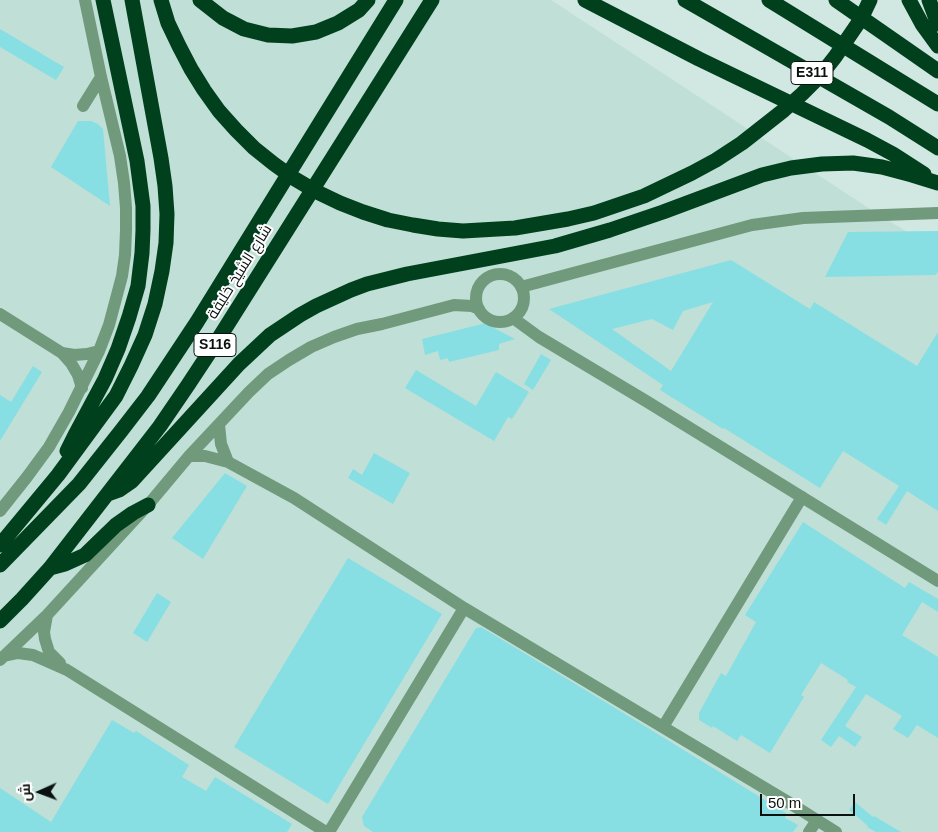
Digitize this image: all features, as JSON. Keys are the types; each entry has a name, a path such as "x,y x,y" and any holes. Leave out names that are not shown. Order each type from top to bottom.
{"highway":[{"path":"58,475 68,448 105,379 118,348 138,286 142,253 143,206 138,168 102,0"},
{"path":"0,545 58,475 116,396 145,335 155,304 162,271 166,233 165,186 132,0"},
{"path":"161,0 178,46 204,90 236,130 274,164 317,192 364,212 388,220 413,225 463,231 533,226 568,220 644,196 700,169 742,143 802,94 836,57 861,19 870,0"},
{"path":"200,0 223,18 244,29 268,35 292,36 316,32 338,23 359,10 368,0"},
{"name":"شارع الشيخ خليفة","path":"0,565 84,478 148,396 197,322 396,0"},
{"name":"شارع الشيخ خليفة","path":"0,621 50,568 160,426 204,362 432,0"},
{"path":"586,0 699,59 867,140 938,183"},
{"name":"E311","path":"685,0 889,117 938,148"},
{"name":"E311","path":"768,0 938,104"},
{"path":"836,0 938,71"},
{"path":"909,0 922,24 938,46"},
{"path":"929,0 938,24"},
{"path":"108,494 120,490 132,482 238,364 270,335 316,306 350,290 407,274 508,255 573,240 619,227 762,175 792,168 822,164 882,167 938,183"},
{"path":"50,568 85,555 116,525 148,505"}],"street":[{"path":"0,512 49,447 70,412 99,351 109,325 122,276 125,254 126,208 120,156 85,0"},
{"path":"101,77 82,106 96,106 109,109"},
{"path":"521,287 752,225 803,218 938,213"},
{"path":"505,274 514,279 521,287 524,298 523,304 521,310 513,318 504,321 494,321 485,316 479,309 476,293 481,283 489,276 505,274"},
{"path":"2,658 47,615 148,505 189,456 268,374 311,347 357,329 454,305 472,306 479,309"},
{"path":"0,314 62,353 78,375 82,388"},
{"path":"513,318 539,337 938,581"},
{"path":"62,353 74,355 99,351"},
{"path":"219,424 221,444 228,462"},
{"path":"189,456 205,456 228,462 294,498 464,608 836,832"},
{"path":"663,727 802,497"},
{"path":"2,658 18,653 34,655 67,670 327,832 464,608"},
{"path":"47,615 44,632 46,646 54,658 67,670"},
{"path":"809,832 817,820"}],"shaded area":[{"path":"0,0 551,0 876,213 938,251 938,832 0,832"}],"building":[{"path":"0,29 64,67 56,80 0,47"},
{"path":"78,121 91,121 103,129 110,206 51,167"},
{"path":"938,231 938,272 935,275 825,277 848,232"},
{"path":"731,260 810,309 814,302 917,366 938,332 938,511 907,491 886,525 877,519 899,486 843,451 820,488 660,390 663,385 549,309","holes":["713,302 671,371 612,329 652,319 673,330 683,311"]},
{"path":"490,322 492,327 515,339 499,344 499,350 449,362 448,358 440,360 438,351 425,355 422,339"},
{"path":"541,354 551,360 533,390 524,384"},
{"path":"33,366 42,372 0,441 0,395 11,402"},
{"path":"416,370 476,406 496,372 529,392 512,419 508,417 494,441 405,388"},
{"path":"374,453 410,473 393,504 348,478 353,469 362,475"},
{"path":"225,473 247,486 203,559 172,538"},
{"path":"803,522 905,588 909,582 938,599 938,612 922,602 902,635 938,657 938,738 917,725 908,738 893,729 902,716 866,694 845,726 862,737 855,747 839,736 831,747 821,740 856,687 821,663 801,695 804,697 770,753 741,735 737,741 713,726 712,728 699,720 699,713 721,673 726,676 756,622 745,615"},
{"path":"348,558 442,614 328,804 234,747"},
{"path":"157,593 171,602 147,642 133,633"},
{"path":"481,627 786,813 785,818 798,825 793,832 373,832 364,826 362,817 476,628"},
{"path":"112,720 134,733 136,731 189,765 182,777 206,791 215,777 292,824 287,832 0,832 0,788 51,822"},
{"path":"855,802 873,817 901,832 876,832 867,827 849,810"}]}
